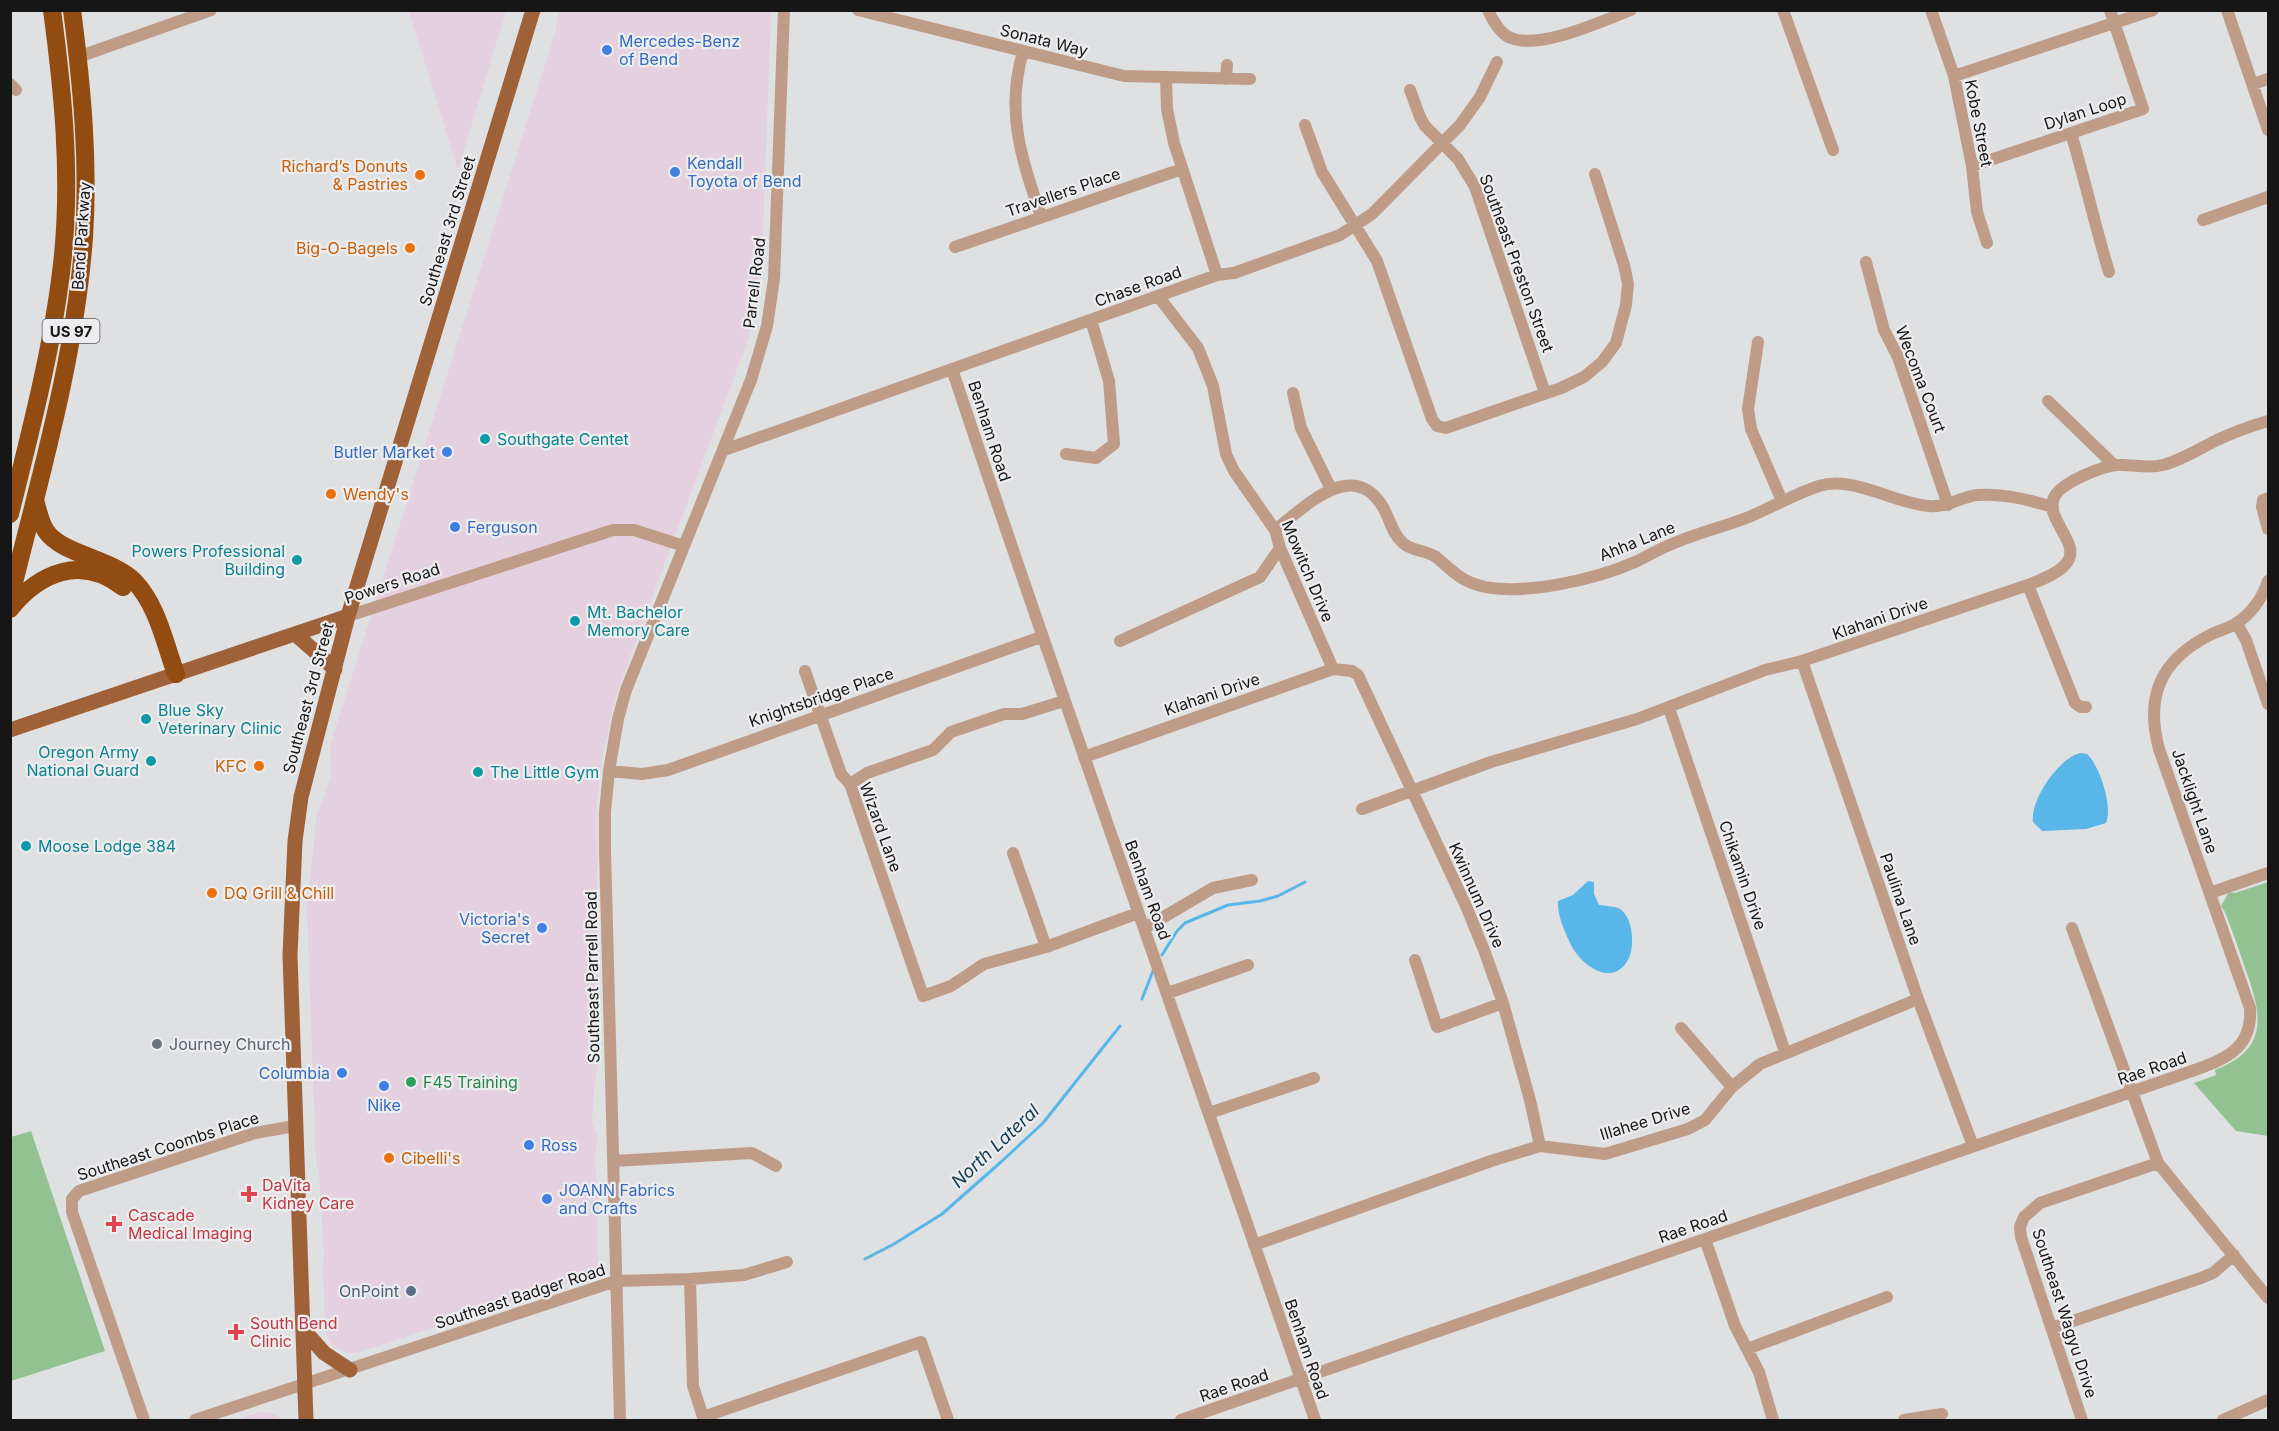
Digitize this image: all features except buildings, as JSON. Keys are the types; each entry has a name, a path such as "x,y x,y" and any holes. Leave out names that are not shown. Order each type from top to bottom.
{"highway":[{"name":"Bend Parkway","path":"10,514 50,343 63,254 66,147 52,10"},
{"name":"Bend Parkway","path":"10,599 65,364 82,256 85,150 72,10"},
{"path":"35,498 43,527 53,540 114,567 138,586 153,612 170,676"},
{"path":"10,609 32,586 55,574 78,570 106,577 124,588 140,608 170,676"}],"main road":[{"name":"Southeast 3rd Street","path":"306,1420 290,955 296,841 301,797 348,616 533,10"},
{"name":"Powers Road","path":"10,730 348,616"},
{"path":"295,634 334,669"},
{"path":"303,1329 324,1353 350,1370"}],"street":[{"path":"78,57 211,10"},
{"name":"Parrell Road","path":"684,546 724,450 760,353 774,279 784,10"},
{"name":"Sonata Way","path":"858,10 1124,76 1251,79"},
{"path":"1488,10 1498,28 1510,38 1531,41 1552,38 1631,10"},
{"path":"1783,10 1833,150"},
{"name":"Kobe Street","path":"1931,10 1954,76 1977,212 1987,243"},
{"name":"Dylan Loop","path":"1971,166 2143,109 2110,10"},
{"path":"1954,76 2153,10"},
{"path":"2227,10 2268,130"},
{"path":"1023,52 1015,88 1015,120 1021,155 1041,216"},
{"name":"Chase Road","path":"724,450 1217,274 1234,273 1332,238 1372,214 1460,125 1480,97 1497,62"},
{"path":"1226,79 1227,65"},
{"path":"1166,78 1167,109 1174,143 1217,274"},
{"path":"2253,84 2268,79"},
{"name":"Southeast Preston Street","path":"1410,90 1420,117 1442,144 1458,159 1475,187 1545,393"},
{"path":"1305,125 1317,163 1377,261 1427,410 1437,426 1446,428 1584,377 1602,362 1616,343 1622,327 1628,284 1595,174"},
{"path":"2071,133 2109,273"},
{"name":"Travellers Place","path":"955,247 1182,169"},
{"path":"2203,220 2268,197"},
{"name":"Wecoma Court","path":"1866,262 1884,330 1898,357 1948,505"},
{"name":"Mowitch Drive","path":"1158,296 1198,348 1213,386 1226,454 1234,471 1275,530 1280,548 1333,669"},
{"path":"1066,454 1096,458 1114,444 1110,381 1090,320"},
{"path":"1758,342 1748,409 1749,419 1751,429 1782,501"},
{"name":"Benham Road","path":"952,369 1041,638 1168,993 1314,1420"},
{"path":"1275,530 1330,489 1301,428 1293,393"},
{"path":"2048,401 2114,465"},
{"path":"2053,507 2055,496 2062,489 2086,476 2114,465 2147,468 2164,465 2243,428 2268,421"},
{"name":"Ahha Lane","path":"1330,489 1342,485 1356,485 1367,491 1381,504 1395,534 1404,545 1433,555 1453,574 1465,581 1485,587 1515,590 1546,587 1634,563 1671,544 1748,517 1821,485 1838,483 1928,506 1948,505 1975,495 2027,499 2053,507"},
{"path":"2268,498 2263,500 2262,507 2268,529"},
{"name":"Klahani Drive","path":"1362,809 1491,762 1669,708 1765,670 1802,661 2028,585 2055,573 2071,556 2067,538 2054,515 2053,507"},
{"name":"Powers Road","path":"348,616 613,530 634,530 684,546"},
{"name":"Southeast Parrell Road","path":"620,1420 605,812 616,728 626,690 684,546"},
{"path":"1120,641 1260,577 1280,548"},
{"name":"Jacklight Lane","path":"2215,1063 2234,1051 2243,1042 2251,1019 2247,999 2159,749 2153,727 2153,708 2162,679 2173,663 2189,647 2209,635 2237,624 2250,612 2264,593 2268,581"},
{"path":"2028,585 2075,703 2086,707"},
{"path":"2237,624 2246,640 2268,704"},
{"name":"Knightsbridge Place","path":"609,771 642,774 668,770 1041,638"},
{"name":"Paulina Lane","path":"1802,661 1918,999 1974,1146"},
{"name":"Klahani Drive","path":"1084,757 1333,669 1352,671"},
{"name":"Wizard Lane","path":"805,671 841,774 850,784 922,996 951,986 984,964 1046,947"},
{"name":"Kwinnum Drive","path":"1352,671 1358,675 1363,684 1466,906 1503,1003 1530,1100 1540,1146"},
{"path":"850,784 867,772 933,750 951,732 1004,714 1022,714 1064,701"},
{"name":"Chikamin Drive","path":"1669,708 1785,1052"},
{"path":"1013,853 1046,947 1138,913"},
{"path":"2210,894 2268,873"},
{"path":"1145,928 1213,888 1252,880"},
{"path":"2072,928 2158,1162 2268,1298"},
{"path":"1415,960 1437,1027 1503,1003"},
{"path":"1168,993 1248,965"},
{"name":"Illahee Drive","path":"1254,1245 1494,1160 1540,1146 1605,1154 1688,1129 1705,1120 1732,1087 1760,1064 1918,999"},
{"path":"1681,1028 1732,1087"},
{"name":"Rae Road","path":"1181,1420 2215,1063"},
{"path":"1209,1113 1314,1078"},
{"name":"Southeast Coombs Place","path":"144,1420 72,1212 72,1199 79,1191 255,1133 295,1126"},
{"path":"614,1161 752,1153 776,1166"},
{"name":"Southeast Wagyu Drive","path":"2082,1420 2021,1237 2020,1227 2024,1217 2040,1203 2158,1162"},
{"path":"1705,1239 1735,1326 1759,1372 1773,1420"},
{"path":"2052,1328 2214,1273 2234,1255"},
{"name":"Southeast Badger Road","path":"195,1420 616,1281 744,1275 787,1262"},
{"path":"690,1279 693,1386 703,1417 921,1342 948,1420"},
{"path":"1748,1349 1887,1297"},
{"path":"2223,1420 2268,1400"},
{"path":"1904,1420 1942,1414"}],"shaded area":[{"path":"409,11 506,11 458,170"},
{"path":"559,11 771,11 762,258 749,337 621,681 601,763 597,803 598,1067 594,1086 592,1123 598,1137 595,1156 596,1186 600,1205 597,1217 598,1273 360,1352 347,1353 332,1345 325,1330 324,1255 319,1175 316,1162 307,907 317,814 331,778 330,746 556,30"},
{"path":"260,1412 272,1413 283,1420 236,1420"}],"green space":[{"path":"2268,882 2268,1136 2236,1131 2194,1083 2216,1075 2215,1070 2245,1052 2253,1041 2257,1028 2255,1000 2221,906 2229,892 2235,893"},
{"path":"31,1131 105,1351 11,1381 11,1137"}],"water":[{"path":"2080,753 2087,754 2101,777 2108,807 2106,823 2086,829 2042,831 2033,822 2033,813 2041,792 2047,781 2063,763"},
{"path":"1588,881 1594,882 1594,894 1599,905 1618,908 1630,925 1632,942 1629,957 1619,970 1612,973 1596,970 1581,959 1571,945 1560,918 1558,901 1573,895"}],"waterway":[{"name":"North Lateral","path":"1162,955 1177,931 1185,923 1228,905 1278,896 1305,882"},
{"name":"North Lateral","path":"1142,999 1153,971"},
{"name":"North Lateral","path":"865,1259 942,1214 1001,1162 1043,1123 1120,1026"}],"place":[{"name":"Mercedes-Benz of Bend","path":"607,50"},
{"name":"Kendall Toyota of Bend","path":"675,172"},
{"name":"Richard’s Donuts & Pastries","path":"420,175"},
{"name":"Big-O-Bagels","path":"410,248"},
{"name":"Southgate Centet","path":"485,439"},
{"name":"Butler Market","path":"447,452"},
{"name":"Wendy's","path":"331,494"},
{"name":"Ferguson","path":"455,527"},
{"name":"Powers Professional Building","path":"297,560"},
{"name":"Mt. Bachelor Memory Care","path":"575,621"},
{"name":"Blue Sky Veterinary Clinic","path":"146,719"},
{"name":"Oregon Army National Guard","path":"151,761"},
{"name":"KFC","path":"259,766"},
{"name":"The Little Gym","path":"478,772"},
{"name":"Moose Lodge 384","path":"26,846"},
{"name":"DQ Grill & Chill","path":"212,893"},
{"name":"Victoria's Secret","path":"542,928"},
{"name":"Journey Church","path":"157,1044"},
{"name":"Columbia","path":"342,1073"},
{"name":"F45 Training","path":"411,1082"},
{"name":"Nike","path":"384,1086"},
{"name":"Ross","path":"529,1145"},
{"name":"Cibelli's","path":"389,1158"},
{"name":"DaVita Kidney Care","path":"249,1194"},
{"name":"JOANN Fabrics and Crafts","path":"547,1199"},
{"name":"Cascade Medical Imaging","path":"114,1224"},
{"name":"OnPoint","path":"411,1291"},
{"name":"South Bend Clinic","path":"236,1332"}]}
